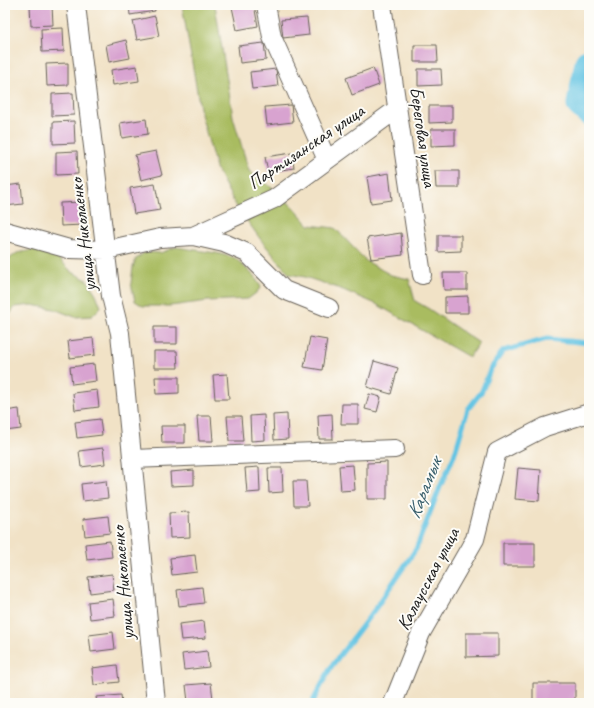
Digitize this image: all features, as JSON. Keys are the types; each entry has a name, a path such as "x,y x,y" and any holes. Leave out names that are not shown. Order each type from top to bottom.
{"street":[{"name":"улица Николаенко","path":"76,5 111,296 120,333 156,703"},
{"path":"266,5 272,37 327,160"},
{"name":"Береговая улица","path":"382,5 422,275"},
{"name":"Партизанская улица","path":"5,231 69,248 106,250 160,238 193,236 274,199 397,109"},
{"path":"193,236 247,252 284,290 329,308"},
{"name":"Калаусская улица","path":"393,703 421,633 475,538 497,452 545,427 589,413"},
{"path":"133,459 395,449"}],"green space":[{"path":"182,5 215,5 233,117 249,171 271,187 293,207 309,225 335,228 366,261 391,275 409,279 415,301 479,343 469,357 376,304 341,289 305,277 289,274 261,240 235,204 216,168 201,114"},
{"path":"176,247 216,253 235,258 254,276 261,287 248,299 208,301 170,306 143,306 135,301 131,283 133,267 136,259 145,252 160,253"},
{"path":"38,249 56,256 72,272 87,280 96,294 101,307 92,316 75,317 54,309 32,305 15,307 5,321 5,262 17,253"}],"building":[{"path":"30,5 52,5 53,25 31,26"},
{"path":"129,5 154,5 155,11 130,15"},
{"path":"254,5 258,26 237,30 232,7"},
{"path":"155,16 159,36 137,40 133,21"},
{"path":"307,18 309,35 283,38 281,20"},
{"path":"63,28 64,51 42,52 41,29"},
{"path":"126,40 130,58 109,62 106,45"},
{"path":"264,43 266,60 240,63 238,46"},
{"path":"414,45 437,45 438,62 414,62"},
{"path":"68,63 68,85 47,86 46,64"},
{"path":"137,66 139,81 113,85 111,70"},
{"path":"373,68 379,85 352,95 346,78"},
{"path":"276,69 278,86 252,89 250,72"},
{"path":"418,69 441,69 442,85 418,86"},
{"path":"73,93 74,115 52,116 52,94"},
{"path":"291,105 293,122 267,125 265,107"},
{"path":"429,106 452,106 452,122 429,123"},
{"path":"146,119 148,134 122,138 120,123"},
{"path":"74,121 75,143 53,144 53,122"},
{"path":"431,129 455,129 455,145 431,146"},
{"path":"77,151 78,174 56,175 56,152"},
{"path":"156,151 162,175 141,180 135,155"},
{"path":"292,153 294,168 268,172 265,157"},
{"path":"435,171 459,171 459,188 436,188"},
{"path":"389,173 392,200 371,203 367,177"},
{"path":"21,184 23,204 5,206 5,186"},
{"path":"155,184 160,210 134,214 130,188"},
{"path":"82,202 83,225 61,226 60,203"},
{"path":"401,233 403,255 371,259 367,238"},
{"path":"438,235 461,235 461,251 438,252"},
{"path":"443,273 467,273 467,290 444,290"},
{"path":"468,296 468,313 445,313 445,297"},
{"path":"154,327 177,327 177,344 154,344"},
{"path":"310,337 327,340 322,370 304,367"},
{"path":"93,338 95,355 70,358 68,341"},
{"path":"154,351 177,351 178,368 154,368"},
{"path":"374,361 398,368 391,394 367,387"},
{"path":"94,364 96,381 72,384 70,367"},
{"path":"227,374 229,399 215,399 213,375"},
{"path":"155,377 179,377 179,393 156,394"},
{"path":"97,390 99,407 75,410 73,393"},
{"path":"369,394 381,397 377,412 365,409"},
{"path":"342,404 358,404 358,424 341,424"},
{"path":"19,409 21,429 5,431 5,411"},
{"path":"287,414 288,439 274,440 273,415"},
{"path":"332,414 333,439 319,439 318,415"},
{"path":"264,415 265,440 251,441 250,416"},
{"path":"197,416 211,416 213,441 199,441"},
{"path":"227,416 241,416 243,441 229,441"},
{"path":"100,419 102,435 77,438 75,422"},
{"path":"161,426 185,426 185,443 162,443"},
{"path":"103,448 105,464 81,467 79,451"},
{"path":"387,462 387,499 367,499 367,463"},
{"path":"353,465 355,490 341,491 339,466"},
{"path":"259,467 260,492 247,493 245,468"},
{"path":"268,468 282,468 283,492 269,493"},
{"path":"518,468 541,470 539,501 515,499"},
{"path":"194,470 194,485 171,486 170,472"},
{"path":"106,481 108,498 83,501 81,484"},
{"path":"293,481 306,481 308,506 294,506"},
{"path":"189,512 190,537 170,538 169,513"},
{"path":"108,516 110,533 85,536 83,519"},
{"path":"110,541 112,557 87,560 85,544"},
{"path":"503,543 535,543 535,566 503,566"},
{"path":"195,555 197,572 172,575 170,558"},
{"path":"112,574 114,590 90,593 88,577"},
{"path":"202,587 204,603 179,606 177,590"},
{"path":"113,599 115,616 90,619 88,602"},
{"path":"204,621 206,638 181,640 179,624"},
{"path":"113,632 115,649 91,652 89,635"},
{"path":"466,633 498,633 498,656 466,657"},
{"path":"207,651 209,667 184,670 182,654"},
{"path":"117,665 119,682 94,685 92,668"},
{"path":"211,683 213,699 188,702 186,685"},
{"path":"533,683 575,683 575,703 533,703"},
{"path":"121,695 122,703 97,703 96,697"}],"waterway":[{"path":"589,63 581,104 589,111"},
{"name":"Карамык","path":"313,703 331,667 375,609 416,549 440,487 454,456 468,409 482,391 490,370 503,351 547,339 589,343"}]}
